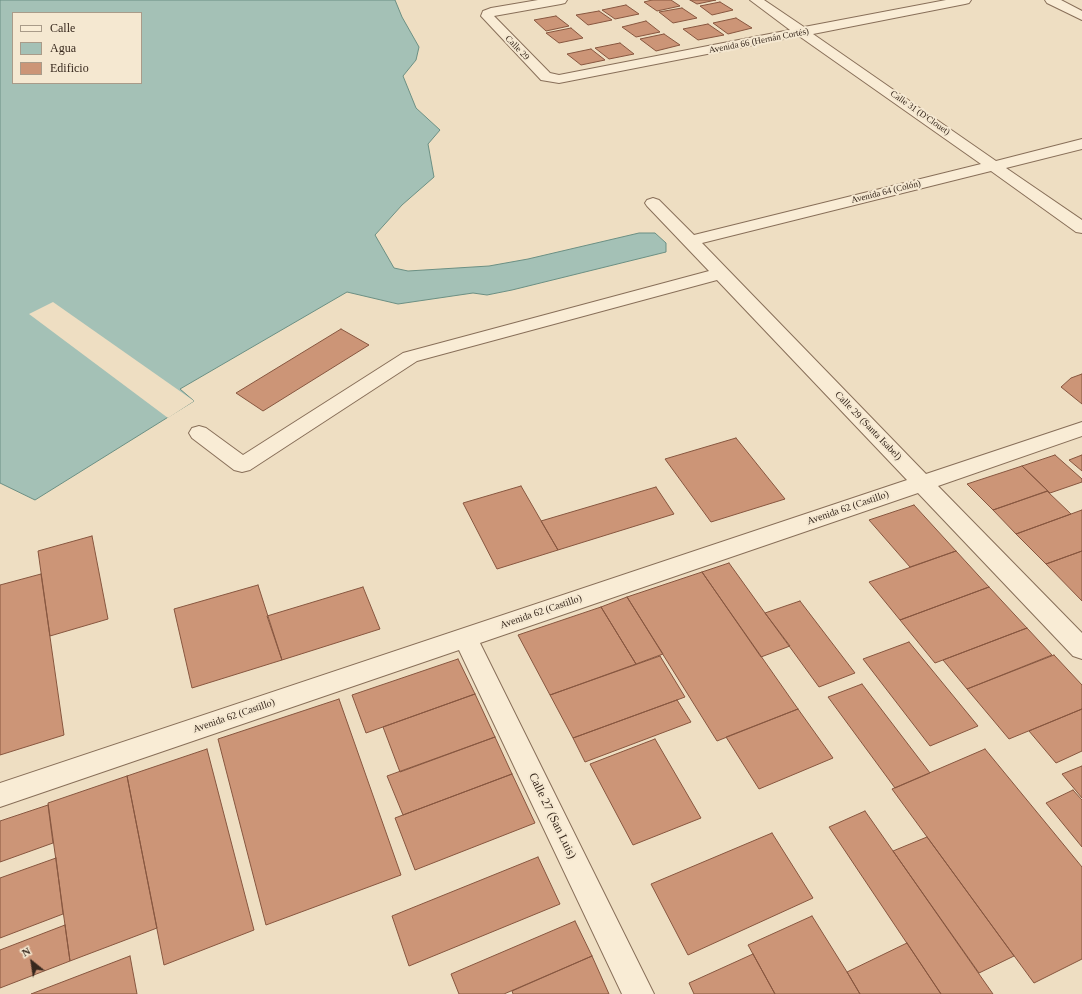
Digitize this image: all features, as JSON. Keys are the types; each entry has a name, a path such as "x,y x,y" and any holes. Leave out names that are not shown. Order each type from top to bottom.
{"street":[{"name":"Calle 29","path":"551,78 546,77 487,16 488,14 561,0"},
{"name":"Calle 31 (D'Clouet)","path":"756,0 804,32 1082,228"},
{"name":"Avenida 66 (Hernán Cortés)","path":"551,78 567,78 966,0"},
{"path":"1051,0 1082,16"},
{"name":"Avenida 64 (Colón)","path":"691,241 1082,144"},
{"name":"Calle 29 (Santa Isabel)","path":"653,203 1082,649"},
{"path":"199,433 242,465 410,357 722,274"},
{"name":"Avenida 62 (Castillo)","path":"0,795 1082,429"},
{"name":"Calle 27 (San Luis)","path":"465,637 638,994"}],"water":[{"path":"0,0 395,0 402,17 419,47 416,60 403,76 416,108 440,130 428,144 434,177 402,205 375,235 394,268 408,271 489,266 528,259 639,233 655,233 666,243 666,252 487,295 473,293 398,304 347,292 180,389 194,401 35,500 0,483"}],"pier":[{"path":"53,302 194,401 168,418 29,314"}],"building":[{"path":"652,0 671,0 680,6 657,11 644,2"},
{"path":"690,0 716,0 697,4"},
{"path":"720,2 733,10 712,15 700,6"},
{"path":"626,5 639,14 615,19 602,10"},
{"path":"682,8 697,18 673,23 659,12"},
{"path":"599,11 612,20 588,25 576,15"},
{"path":"556,16 569,26 546,31 534,20"},
{"path":"736,18 752,28 728,34 713,23"},
{"path":"646,21 660,32 636,37 622,27"},
{"path":"708,24 724,35 698,40 683,29"},
{"path":"571,28 583,38 559,43 546,33"},
{"path":"664,34 680,45 656,51 640,39"},
{"path":"620,43 634,54 609,59 595,48"},
{"path":"591,49 605,60 581,65 567,54"},
{"path":"341,329 369,345 263,411 236,393"},
{"path":"1082,374 1082,404 1061,387 1071,378"},
{"path":"736,438 785,499 711,522 665,459"},
{"path":"1055,455 1082,479 1082,482 1050,493 1022,466"},
{"path":"1082,455 1082,471 1069,460"},
{"path":"1022,466 1048,491 993,510 967,484"},
{"path":"521,486 558,550 497,569 463,503"},
{"path":"656,487 674,514 558,550 541,521"},
{"path":"1047,491 1071,514 1016,534 993,510"},
{"path":"914,505 956,551 910,567 869,520"},
{"path":"1082,510 1082,551 1046,564 1016,534"},
{"path":"92,536 108,619 50,636 38,551"},
{"path":"956,551 989,587 900,620 869,582"},
{"path":"1082,551 1082,601 1046,564"},
{"path":"729,563 790,646 761,657 702,572"},
{"path":"702,572 798,709 717,741 627,597"},
{"path":"41,574 64,735 0,755 0,585"},
{"path":"258,585 282,660 192,688 174,609"},
{"path":"363,587 380,629 282,660 267,616"},
{"path":"989,587 1027,628 935,663 900,620"},
{"path":"627,597 663,654 636,664 601,607"},
{"path":"800,601 855,673 819,687 765,613"},
{"path":"601,607 636,664 550,695 518,635"},
{"path":"1027,628 1052,655 967,689 943,660"},
{"path":"909,642 978,726 930,746 863,659"},
{"path":"1054,655 1082,685 1082,709 1009,739 967,689"},
{"path":"660,656 685,697 573,738 550,695"},
{"path":"458,659 475,694 366,733 352,695"},
{"path":"862,684 930,773 895,788 828,697"},
{"path":"475,694 495,737 400,772 383,727"},
{"path":"339,699 401,875 266,925 218,739"},
{"path":"677,700 691,722 585,762 573,738"},
{"path":"798,709 833,758 759,789 726,737"},
{"path":"1082,709 1082,751 1056,763 1029,731"},
{"path":"495,737 512,774 403,815 387,776"},
{"path":"655,739 701,818 633,845 590,764"},
{"path":"207,749 254,930 164,965 127,776"},
{"path":"985,749 1082,867 1082,959 1034,983 892,789"},
{"path":"1082,766 1082,798 1062,774"},
{"path":"512,774 535,823 415,870 395,818"},
{"path":"127,776 157,928 70,961 48,803"},
{"path":"1073,790 1082,800 1082,847 1046,803"},
{"path":"48,805 53,843 0,862 0,821"},
{"path":"865,811 993,994 941,994 829,827"},
{"path":"772,833 813,898 688,955 651,884"},
{"path":"927,837 1014,956 979,973 893,851"},
{"path":"538,857 560,904 409,966 392,916"},
{"path":"56,858 63,914 0,938 0,878"},
{"path":"812,916 860,994 775,994 748,945"},
{"path":"575,921 592,956 504,994 459,994 451,974"},
{"path":"65,925 70,961 0,988 0,950"},
{"path":"907,943 941,994 860,994 847,972"},
{"path":"753,954 775,994 694,994 689,983"},
{"path":"130,956 137,994 31,994"},
{"path":"592,956 609,994 513,994 512,991"}]}
